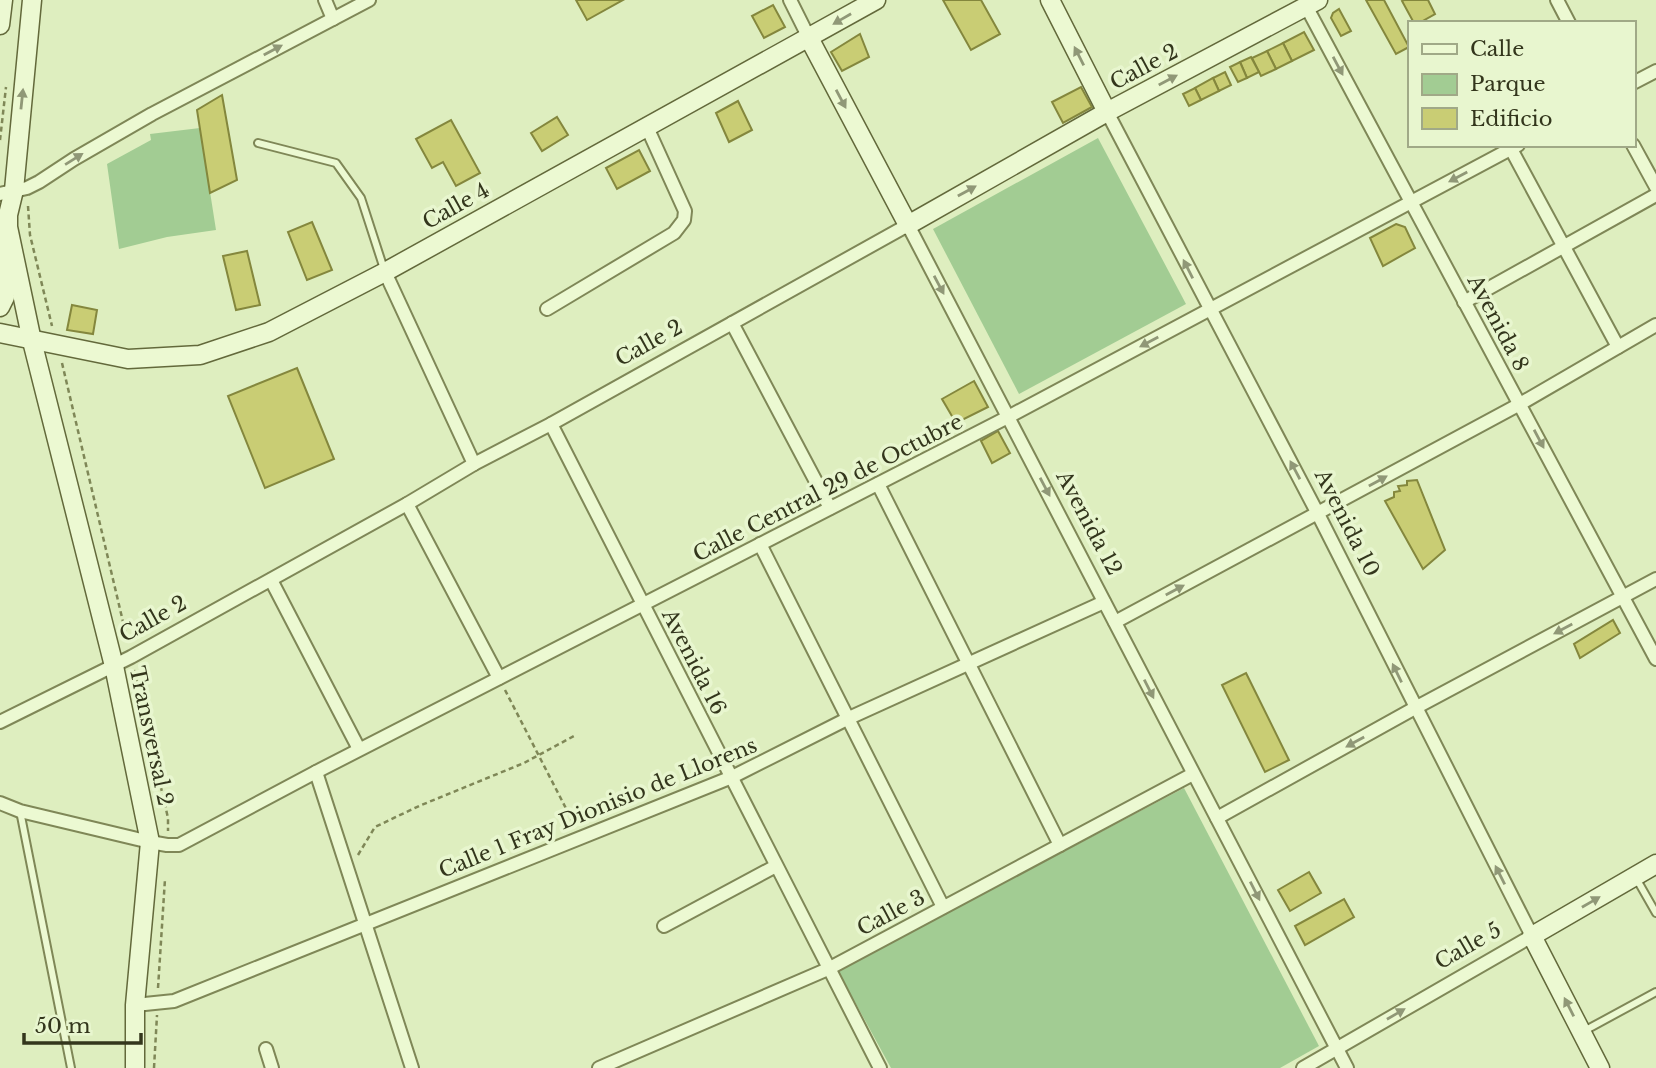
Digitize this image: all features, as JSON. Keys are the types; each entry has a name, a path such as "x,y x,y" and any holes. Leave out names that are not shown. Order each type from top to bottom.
{"street":[{"path":"0,25 3,0"},
{"path":"0,307 5,297 0,247 10,192 32,0"},
{"path":"325,0 333,19"},
{"path":"10,192 369,0"},
{"name":"Avenida 12","path":"790,0 1347,1068"},
{"name":"Calle 4","path":"0,333 128,359 201,355 269,332 385,272 646,125 876,0"},
{"name":"Avenida 10","path":"1050,0 1209,310 1318,514 1600,1068"},
{"path":"1557,0 1568,21"},
{"name":"Calle 2","path":"1,718 131,657 1107,112 1312,3"},
{"name":"Avenida 8","path":"1312,3 1411,202 1656,659"},
{"path":"1635,82 1656,71"},
{"path":"547,309 674,233 684,220 685,211 646,125"},
{"path":"1515,147 1564,248 1618,347"},
{"name":"Calle Central 29 de Octubre","path":"158,844 179,845 359,749 1008,417 1515,147"},
{"path":"1634,147 1656,187"},
{"path":"1464,302 1656,195"},
{"name":"Transversal 2","path":"6,221 32,341 158,844 135,1005 135,1068"},
{"path":"385,272 474,464"},
{"path":"732,323 830,508"},
{"path":"1115,622 1520,404 1656,325"},
{"name":"Avenida 16","path":"551,424 880,1068"},
{"path":"878,484 1059,845"},
{"path":"407,504 499,678"},
{"path":"760,544 943,907"},
{"path":"1217,818 1656,579"},
{"path":"271,580 359,749"},
{"name":"Calle 1 Fray Dionisio de Llorens","path":"135,1005 174,1001 732,777 849,718 1104,602"},
{"path":"316,772 412,1068"},
{"name":"Calle 3","path":"599,1068 828,969 1193,774"},
{"path":"0,803 20,811 158,844"},
{"name":"Calle 5","path":"1303,1068 1656,864"},
{"path":"664,926 776,866"},
{"path":"266,1049 272,1068"}],"lane":[{"path":"258,143 336,163 361,198 385,272"},
{"path":"20,811 71,1068"},
{"path":"1635,876 1656,913"},
{"path":"1581,1032 1656,992"}],"path":[{"path":"10,192 30,235 168,818 158,844 154,1068"},
{"path":"499,678 581,838"},
{"path":"349,871 375,827 538,755 574,736"}],"green space":[{"path":"200,128 216,230 167,237 119,249 107,164 151,140 150,134"},
{"path":"1098,138 1186,304 1019,394 933,229"},
{"path":"1184,788 1319,1046 1280,1068 891,1068 838,971"}],"building":[{"path":"576,0 623,0 587,20"},
{"path":"943,0 981,0 1000,34 971,50"},
{"path":"1366,0 1384,0 1408,45 1396,54"},
{"path":"1428,0 1435,14 1423,21 1413,21 1402,1"},
{"path":"773,5 785,27 764,38 752,16"},
{"path":"1339,9 1351,31 1341,36 1331,18"},
{"path":"1304,32 1314,50 1292,61 1283,43"},
{"path":"860,34 869,57 842,71 831,52"},
{"path":"1283,43 1292,61 1276,69 1267,51"},
{"path":"1267,51 1276,69 1261,76 1252,58"},
{"path":"1251,57 1259,72 1247,78 1240,62"},
{"path":"1240,62 1247,78 1238,82 1230,67"},
{"path":"1225,72 1231,85 1219,91 1213,78"},
{"path":"1213,78 1219,91 1201,100 1195,88"},
{"path":"1081,87 1092,107 1063,123 1052,102"},
{"path":"1195,88 1201,100 1189,106 1183,94"},
{"path":"222,95 237,180 210,193 197,110"},
{"path":"738,101 752,130 729,142 716,113"},
{"path":"557,117 568,135 542,151 531,133"},
{"path":"451,120 480,173 456,186 443,162 432,168 416,139"},
{"path":"639,150 650,171 617,189 606,168"},
{"path":"312,222 332,270 307,280 288,232"},
{"path":"1396,224 1405,227 1415,248 1383,266 1370,238"},
{"path":"247,251 260,305 236,310 223,256"},
{"path":"72,305 97,310 93,334 67,330"},
{"path":"297,368 334,459 265,488 228,396"},
{"path":"974,381 988,407 956,423 942,399"},
{"path":"998,431 1010,453 992,463 981,441"},
{"path":"1417,480 1445,550 1423,569 1385,501 1394,497 1394,492 1400,491 1398,486"},
{"path":"1613,620 1620,633 1580,658 1574,644"},
{"path":"1246,673 1289,760 1265,772 1222,685"},
{"path":"1309,872 1321,893 1290,911 1278,890"},
{"path":"1344,899 1354,917 1305,945 1295,926"}]}
